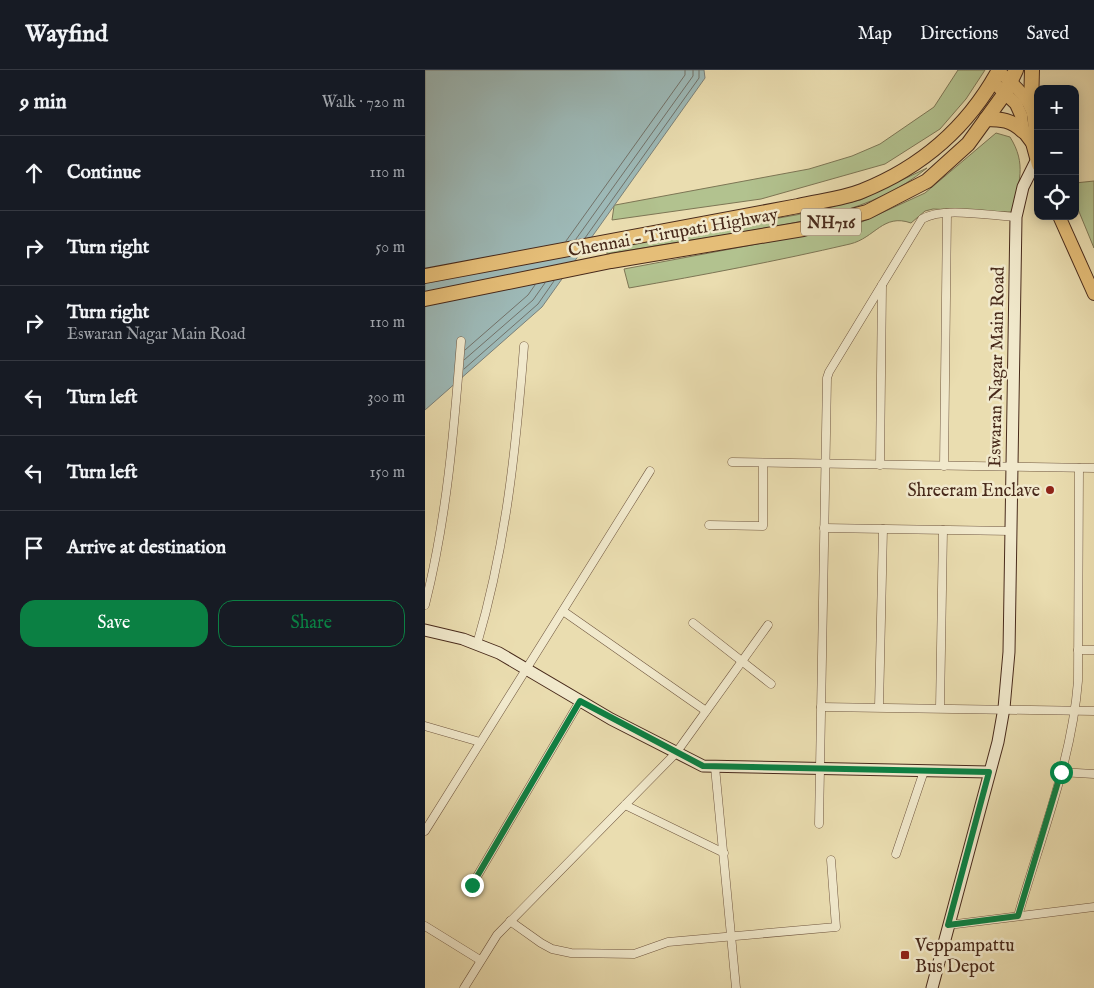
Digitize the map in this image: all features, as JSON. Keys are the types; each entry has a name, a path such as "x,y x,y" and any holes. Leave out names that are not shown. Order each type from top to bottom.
{"highway":[{"path":"1031,106 1032,70"},
{"name":"Chennai - Tirupati Highway","path":"429,275 798,206 860,192 913,165 955,133 997,74"},
{"name":"Chennai - Tirupati Highway","path":"430,298 611,261 803,229 867,212 927,181 968,144 1011,81"},
{"path":"986,119 1002,119 1015,123 1023,131"}],"main road":[{"path":"997,74 1011,81 1031,106 1036,126 1032,143"},
{"path":"1011,81 1016,104 1021,115 1023,131 1032,143 1034,151"},
{"path":"1061,220 1094,294"}],"street":[{"name":"Eswaran Nagar Main Road","path":"931,988 989,772 1004,708 1009,652 1016,218 1023,186 1034,168"},
{"path":"944,466 947,213"},
{"path":"819,824 827,378 834,363 922,219 929,215 947,213 1016,218"},
{"path":"880,465 882,283"},
{"path":"425,605 439,544 447,493 461,340"},
{"path":"477,644 490,600 502,545 517,442 524,346"},
{"path":"732,462 1094,468"},
{"path":"709,525 763,526 763,463"},
{"path":"1018,916 1061,772 1072,731 1075,710 1078,650 1079,468"},
{"path":"425,830 650,471"},
{"path":"824,528 1011,531"},
{"path":"879,707 883,529"},
{"path":"940,708 943,530"},
{"path":"563,611 706,711"},
{"path":"693,623 771,684"},
{"path":"464,988 497,935 676,753 768,625"},
{"path":"425,630 477,644 527,669 580,701 703,766 820,770 989,772"},
{"path":"1078,650 1094,650"},
{"path":"472,885 580,701"},
{"path":"821,707 1004,708 1094,711"},
{"path":"425,726 481,742"},
{"path":"715,767 736,988"},
{"path":"896,854 925,771"},
{"path":"1061,772 1094,774"},
{"path":"625,805 724,853"},
{"path":"510,921 541,943 571,952 638,954 667,942 836,927 831,860"},
{"path":"948,925 1094,907"},
{"path":"425,926 480,960"}],"green space":[{"path":"958,70 985,70 966,99 940,129 885,164 761,199 612,220 614,206 583,211 809,169 852,156 880,144 934,107"},
{"path":"996,133 1010,137 1020,165 1019,183 1012,212 933,209 925,211 911,223 893,221 859,241 850,244 740,268 629,288 624,269 853,226 925,193"},
{"path":"927,168 883,196 809,220 607,254 607,248 796,215 860,200"},
{"path":"1094,181 1094,248 1079,212 1079,183"}],"water":[{"path":"425,70 704,70 705,78 542,307 425,410"}],"place":[{"name":"Shreeram Enclave","path":"1050,490"},
{"name":"Veppampattu Bus Depot","path":"905,955"}],"route":[{"path":"472,885 580,701 611,720 703,766 820,770 989,772 948,925 1018,916 1061,772"}]}
